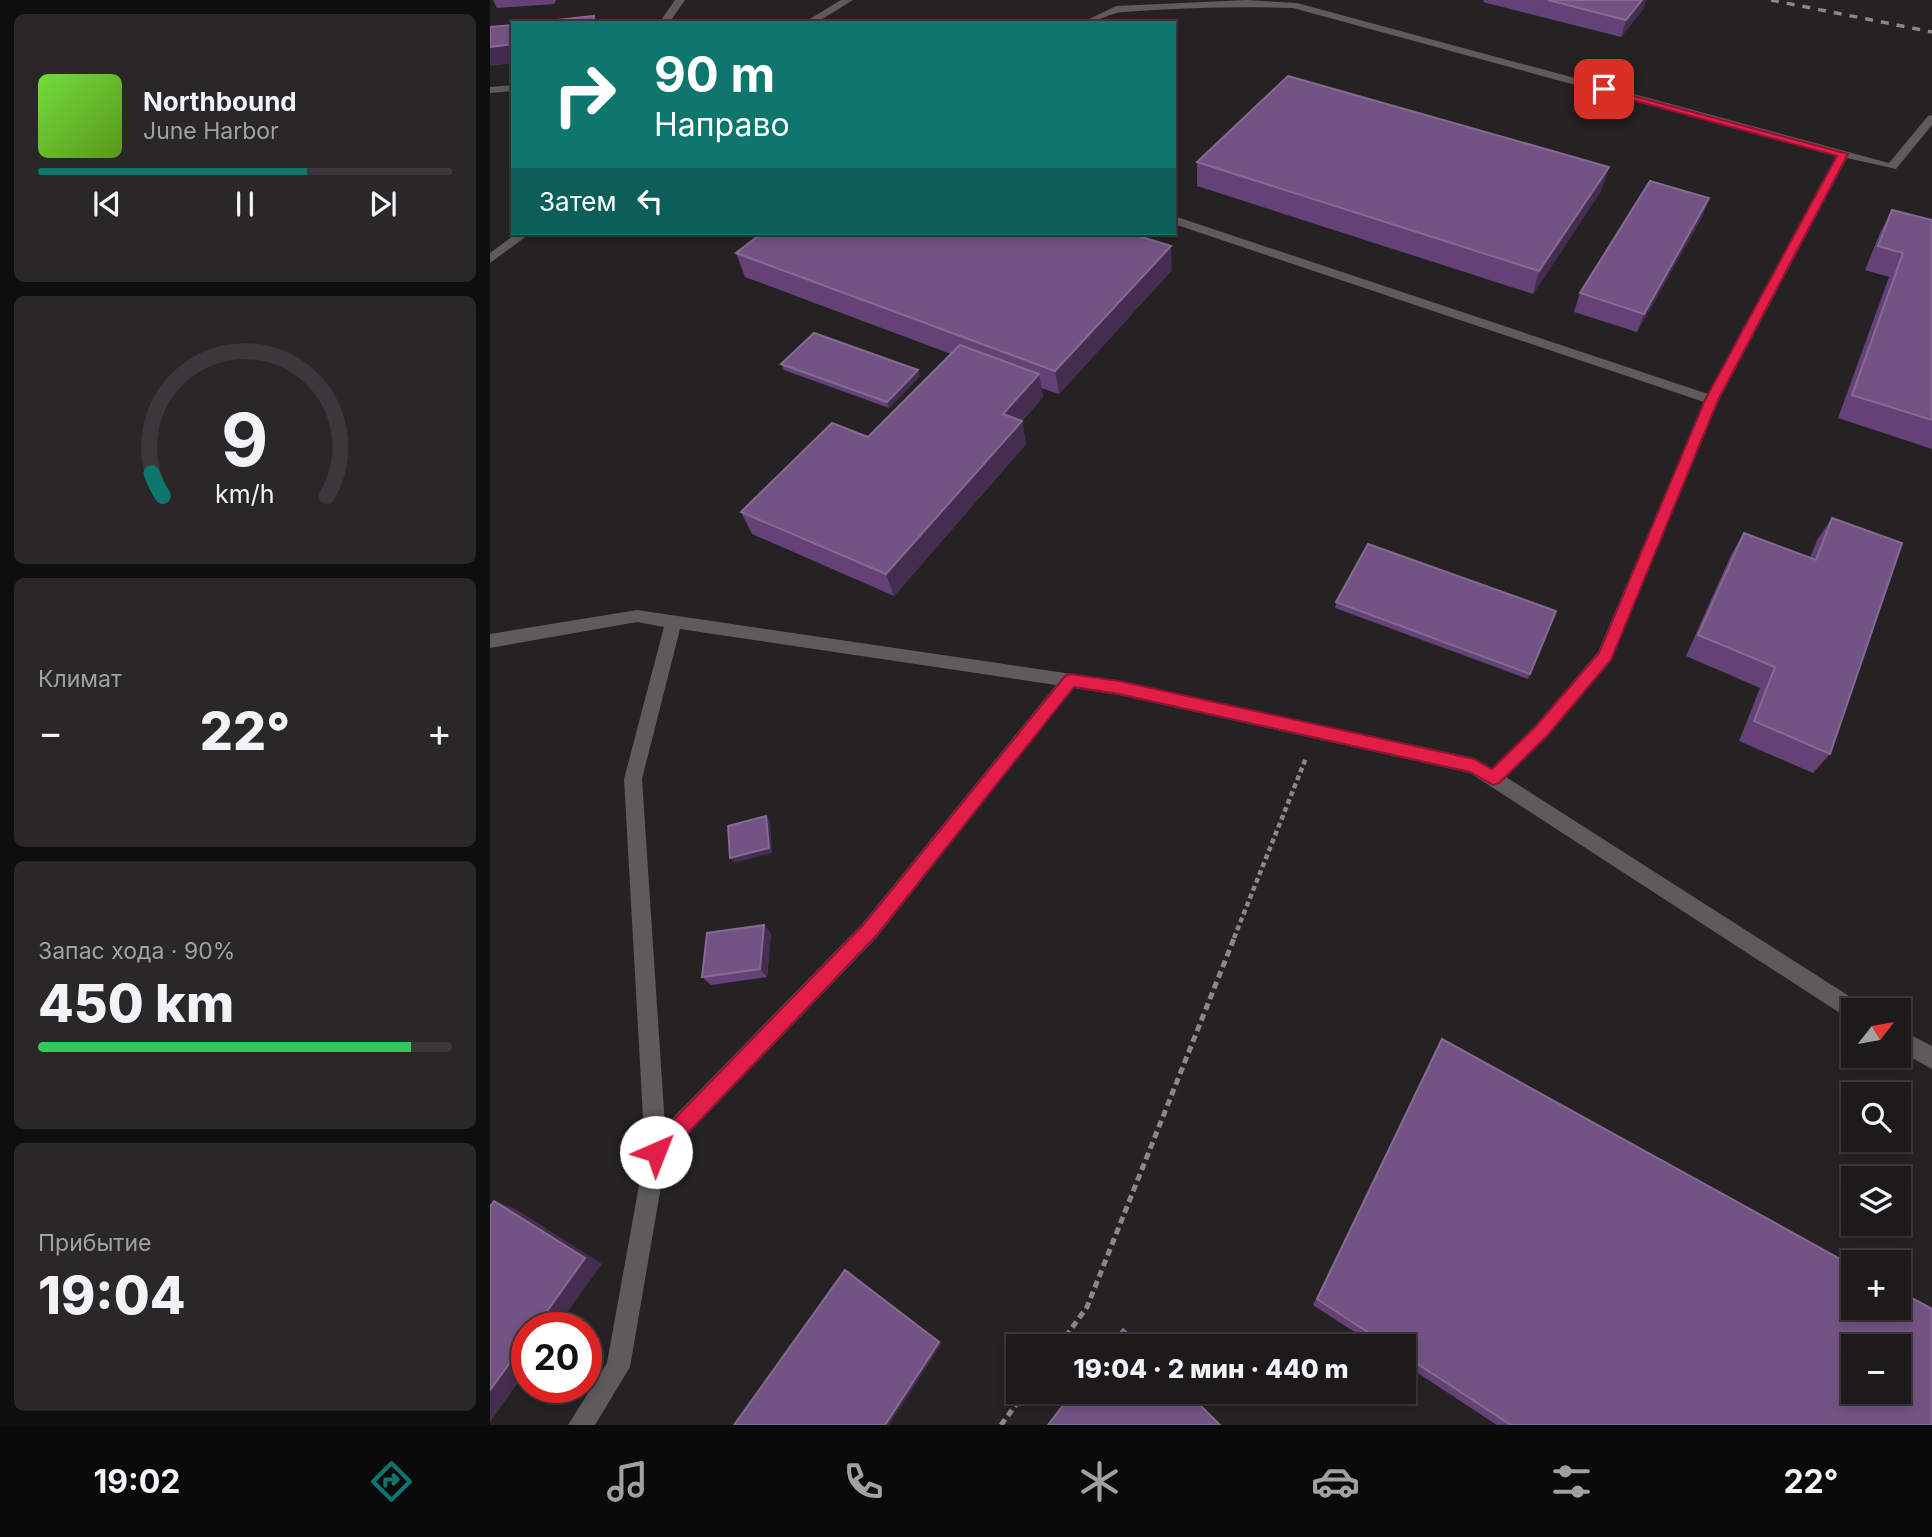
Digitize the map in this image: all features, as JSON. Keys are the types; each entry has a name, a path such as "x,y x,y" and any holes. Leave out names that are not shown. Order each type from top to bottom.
{"lane":[{"path":"665,21 681,0"},
{"path":"811,21 848,0"},
{"path":"1090,21 1116,9 1247,3 1293,5 1892,167 1932,118"},
{"path":"490,90 511,88"},
{"path":"1493,778 1541,731 1605,656 1712,400 1843,154"},
{"path":"1176,221 1712,400"},
{"path":"490,259 522,235"},
{"path":"490,641 637,616 1119,688 1474,766 1841,1002"},
{"path":"582,1425 618,1367 656,1152 633,779 674,621"},
{"path":"656,1152 870,930 1070,680"},
{"path":"1911,1046 1932,1058"}],"path":[{"path":"1068,1334 1087,1307 1317,731"},
{"path":"1001,1425 1016,1404"}],"building":[{"path":"1548,0 1642,0 1626,20"},
{"path":"594,16 593,21 548,21"},
{"path":"511,25 511,44 490,47 490,27"},
{"path":"1288,76 1609,167 1539,271 1197,162"},
{"path":"1650,181 1709,198 1644,314 1580,293"},
{"path":"1892,210 1932,220 1932,420 1852,395 1903,253 1878,246"},
{"path":"759,235 1135,235 1171,246 1055,371 736,253"},
{"path":"814,333 918,370 887,402 781,364"},
{"path":"960,345 1039,374 1003,414 1022,421 886,574 741,512 832,423 868,437"},
{"path":"1832,518 1902,543 1830,754 1754,721 1775,667 1698,635 1744,533 1816,560"},
{"path":"1368,544 1556,611 1530,674 1336,602"},
{"path":"766,816 769,848 730,858 728,826"},
{"path":"764,925 760,969 702,977 707,933"},
{"path":"1442,1039 1841,1259 1841,1320 1911,1320 1911,1298 1932,1309 1932,1425 1511,1425 1416,1363 1416,1334 1371,1334 1317,1299"},
{"path":"494,1201 585,1258 546,1312 511,1312 511,1361 490,1390 490,1207"},
{"path":"845,1270 939,1342 885,1425 734,1425"},
{"path":"1064,1404 1199,1404 1220,1425 1048,1425"}],"railway":[{"path":"1771,0 1932,32"}],"route":[{"path":"656,1152 870,930 1070,680 1119,688 1474,766 1493,778 1541,731 1605,656 1712,400 1843,154 1604,89"}]}
